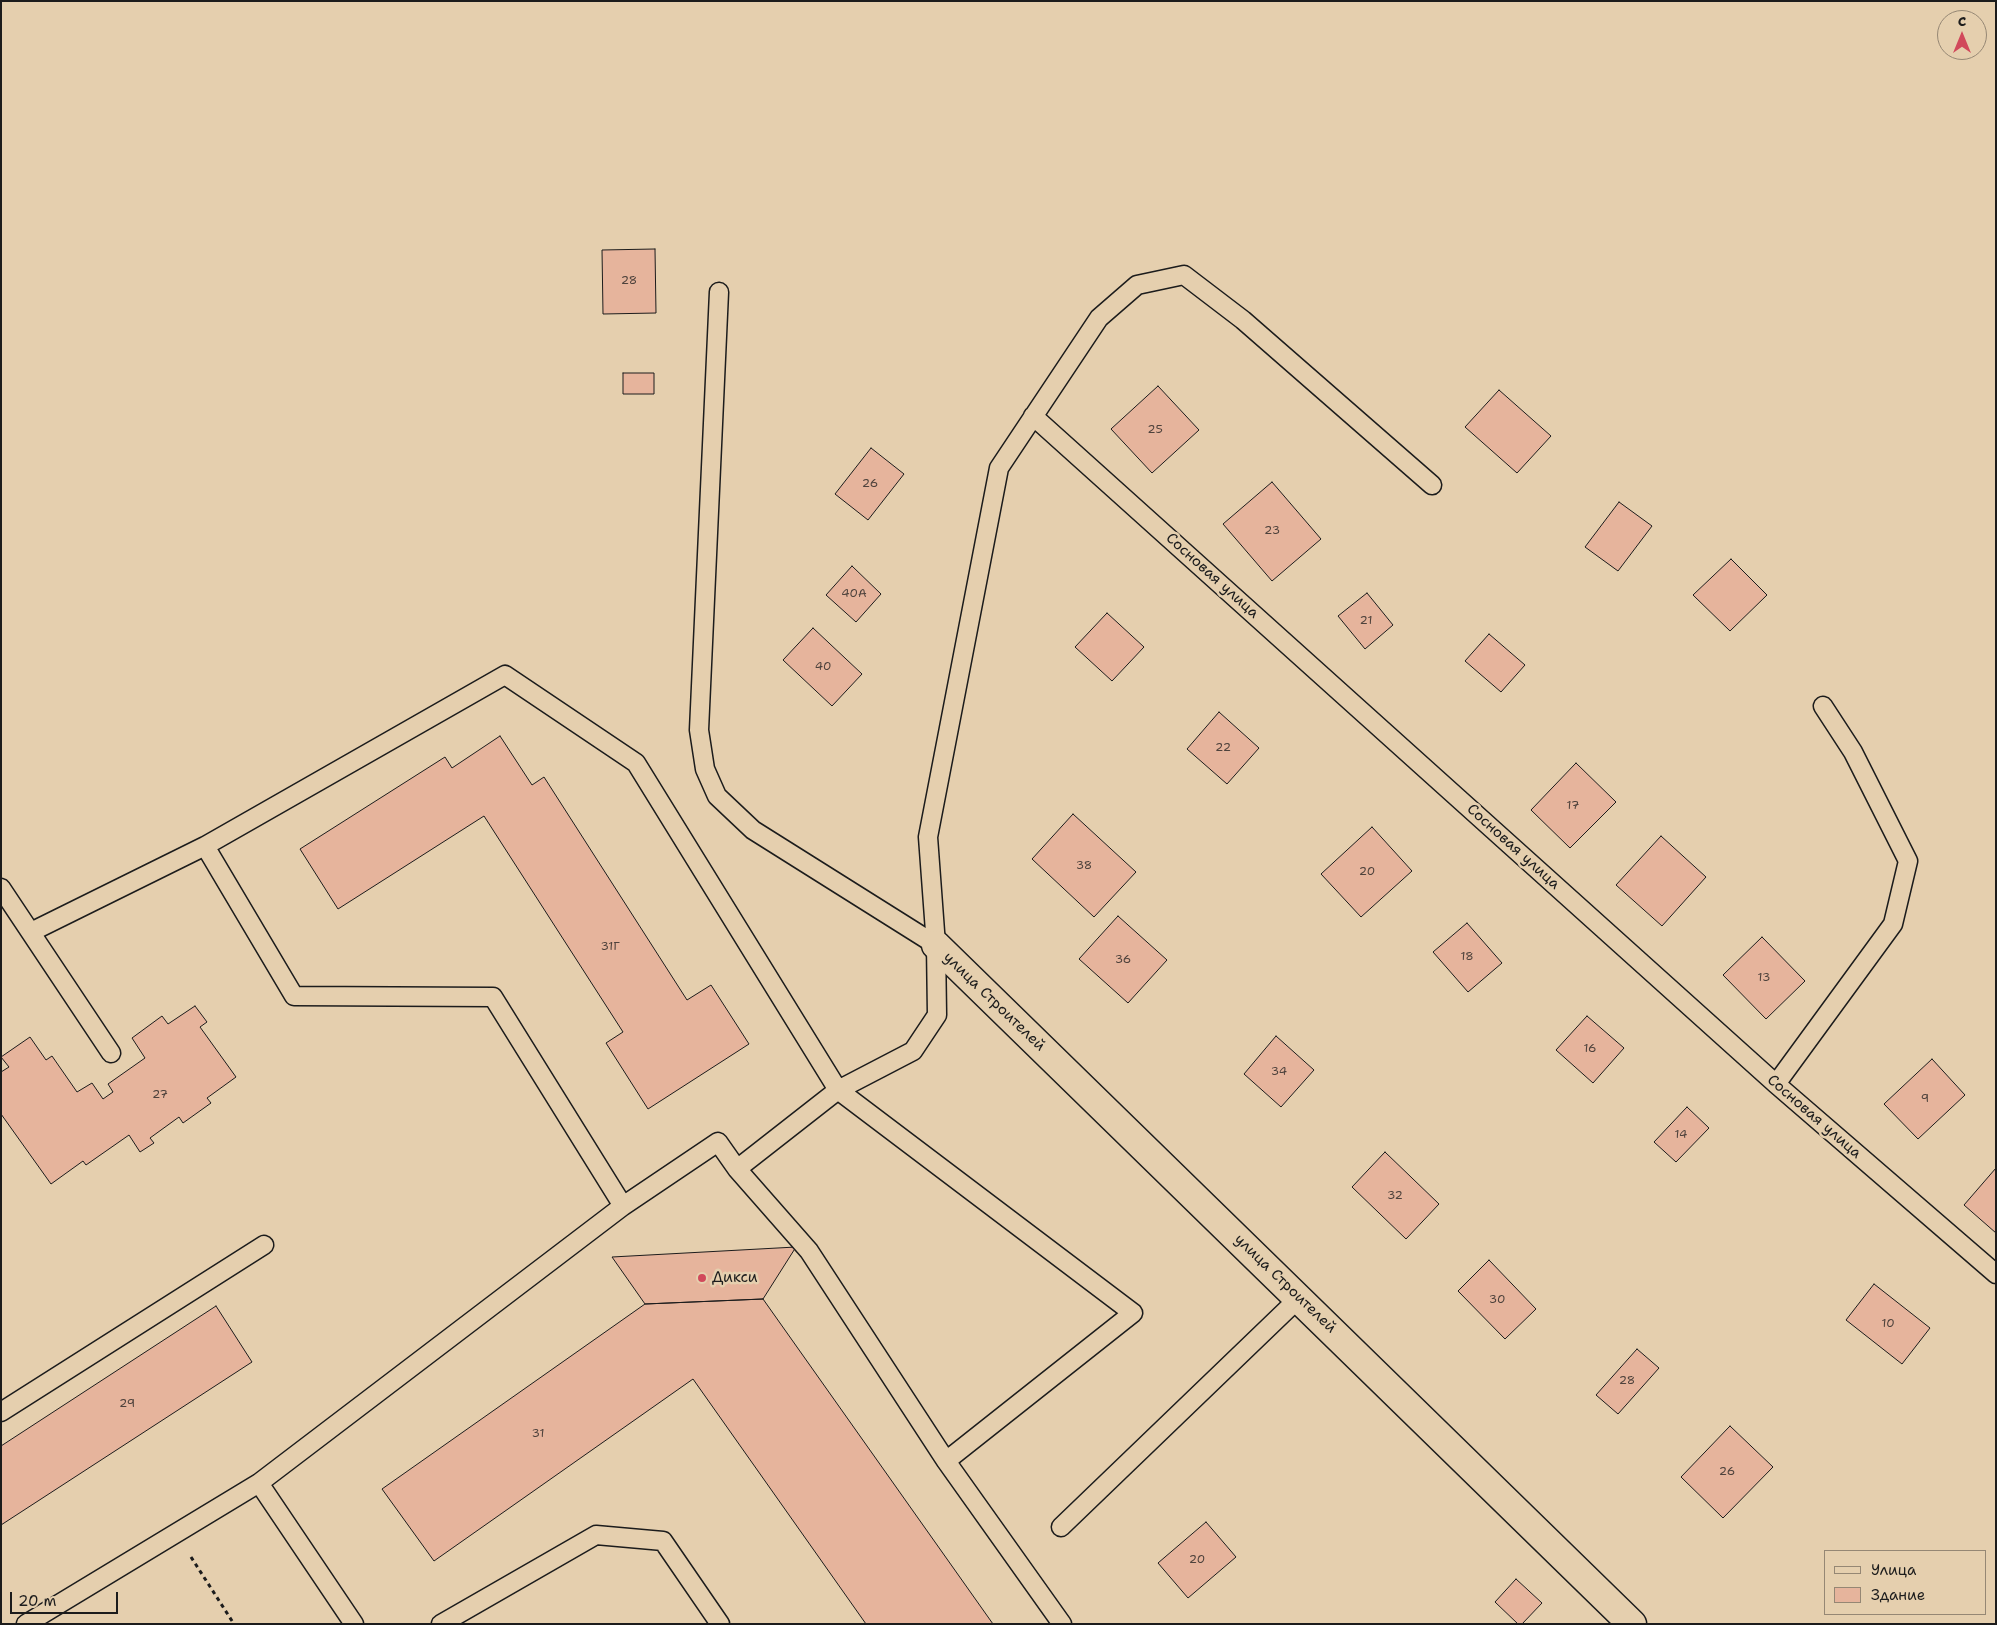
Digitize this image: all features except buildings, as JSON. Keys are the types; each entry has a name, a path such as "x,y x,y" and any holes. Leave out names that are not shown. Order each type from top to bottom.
{"street":[{"name":"улица Строителей","path":"936,945 1299,1298 1629,1623"}],"lane":[{"path":"737,1169 838,1090 913,1051 937,1015 936,945 928,837 999,468 1099,318 1137,286 1184,275 1242,320 1432,485"},
{"path":"719,292 699,730 705,769 717,796 753,830 936,945"},
{"name":"Сосновая улица","path":"1033,416 1776,1084 1996,1274"},
{"path":"31,932 205,846 505,675 636,763 838,1090 1133,1313 946,1461"},
{"path":"1776,1084 1893,924 1908,861 1853,752 1822,706"},
{"path":"205,846 294,996 493,997 624,1206"},
{"path":"1,888 110,1053"},
{"path":"26,1624 259,1483 624,1206 718,1142 737,1169 809,1251 946,1461 1062,1624"},
{"path":"1,1412 264,1246"},
{"path":"1062,1528 1299,1298"},
{"path":"259,1483 354,1624"},
{"path":"441,1624 596,1535 663,1541 720,1624"}],"path":[{"path":"176,1533 234,1624"}],"place":[{"name":"Дикси","path":"702,1278"}]}
